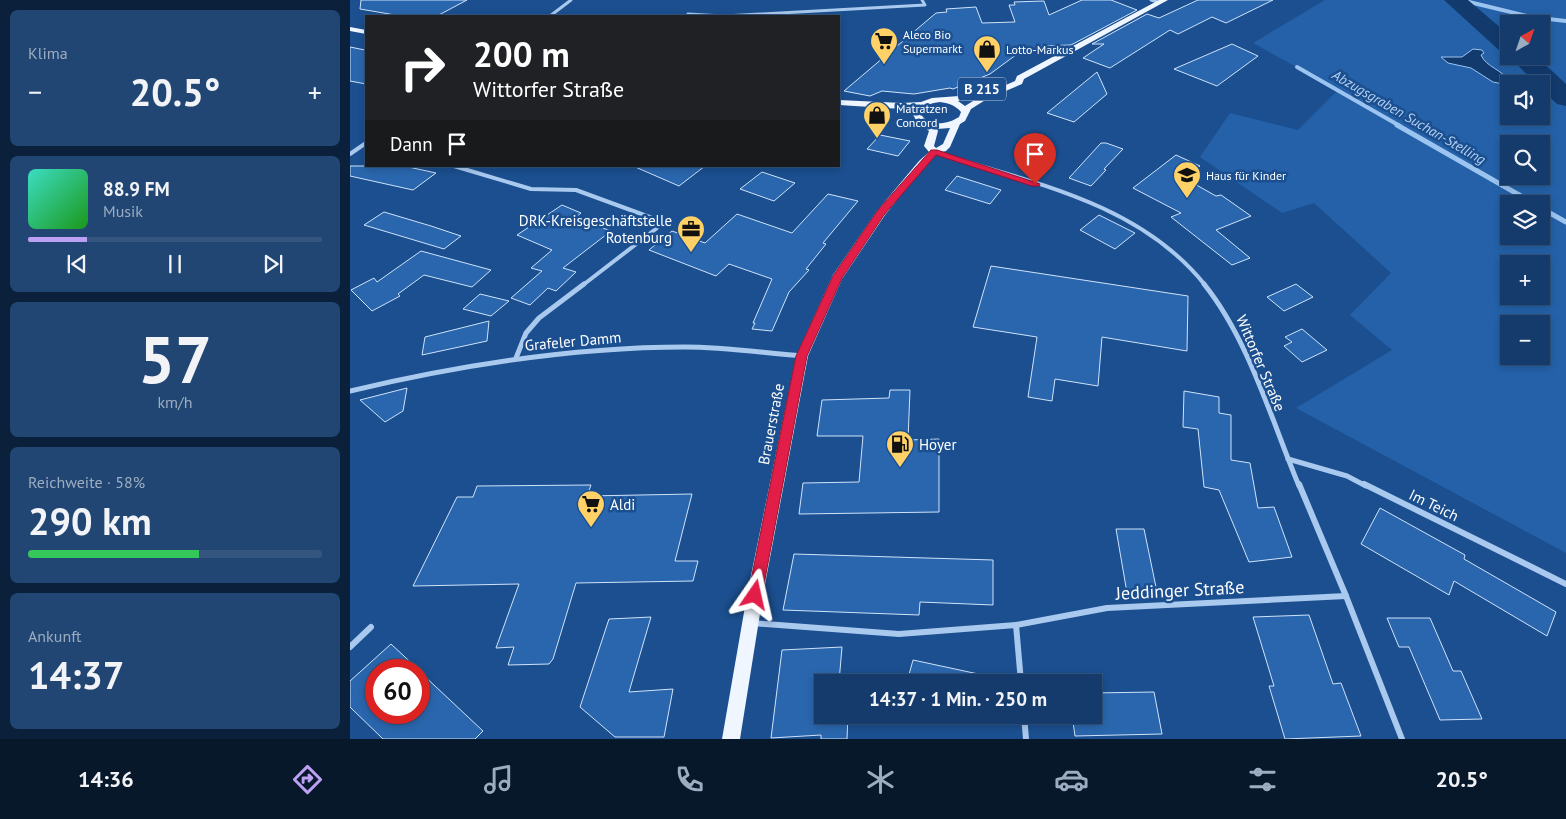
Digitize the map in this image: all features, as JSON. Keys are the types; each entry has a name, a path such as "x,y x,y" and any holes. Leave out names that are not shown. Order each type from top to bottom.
{"main road":[{"name":"B 215","path":"944,100 961,98 996,84 1020,78 1157,1"},
{"path":"350,29 365,32"},
{"name":"B 215","path":"965,111 978,100 1019,82 1020,78"},
{"path":"840,102 902,106 944,100 959,104 965,111"},
{"path":"923,104 916,112 934,131 930,146 934,152"},
{"path":"840,108 900,114 941,126 956,123"},
{"name":"Brauerstraße","path":"731,739 756,586 802,356 837,278 881,212 934,152 944,149 948,145 956,123 964,118 965,111"}],"street":[{"path":"551,15 571,0"},
{"path":"742,15 925,5 922,0"},
{"path":"688,14 706,15"},
{"path":"350,154 365,144"},
{"name":"Wittorfer Straße","path":"934,152 1086,200 1117,214 1164,244 1202,281 1222,306 1239,337 1346,596 1402,739"},
{"path":"457,167 531,189 576,190 654,219 657,228 539,318 526,333 516,358"},
{"name":"Grafeler Damm","path":"350,392 439,371 516,358 591,350 686,347 740,349 802,356"},
{"name":"Im Teich","path":"1288,459 1347,476 1566,584"},
{"name":"Jeddinger Straße","path":"751,623 899,634 1016,625 1107,608 1346,596"},
{"path":"1016,625 1020,674"},
{"path":"350,647 371,627"},
{"path":"1025,724 1026,739"}],"shaded area":[{"path":"1325,0 1566,0 1566,553 1296,408 1392,350 1350,315 1391,273 1314,203 1282,213 1200,157 1230,113 1298,130 1338,90 1253,43"},
{"path":"1473,49 1482,50 1484,53 1481,55 1483,59 1504,75 1500,75 1500,83 1493,82 1471,68 1448,63 1441,57 1462,57"}],"building":[{"path":"361,0 467,0 439,15 395,15 360,9"},
{"path":"1082,0 1111,0 1137,10 1071,45 1040,46 1032,51 1024,49 990,74 953,89 914,94 882,91 870,96 844,91 936,13 947,12 946,9 976,7 982,23 1015,22 1009,5 1015,5 1014,2 1044,1 1049,15"},
{"path":"1198,0 1273,0 1226,23 1212,17 1178,34 1170,30 1110,68 1083,58 1104,44 1092,44 1147,14 1159,18"},
{"path":"1232,44 1258,56 1217,86 1174,69"},
{"path":"350,47 365,50 365,84 350,81"},
{"path":"1097,72 1107,94 1074,122 1047,113"},
{"path":"880,135 910,141 898,156 867,149"},
{"path":"1101,143 1123,149 1091,186 1069,178"},
{"path":"1176,155 1200,166 1184,178 1216,196 1221,195 1251,216 1216,230 1250,258 1232,265 1171,217 1181,213 1133,188"},
{"path":"350,166 409,167 436,173 413,190 350,176"},
{"path":"635,167 704,167 679,186"},
{"path":"762,172 795,183 774,201 740,189"},
{"path":"957,176 1001,190 990,204 945,190"},
{"name":"DRK-Kreisgeschäftstelle Rotenburg","path":"828,194 858,201 823,243 826,244 806,269 809,270 789,292 772,331 752,329 772,279 729,264 716,276 649,250 672,231 705,243 737,214 792,233"},
{"path":"562,205 581,213 575,218 611,231 563,268 576,272 556,291 548,288 530,305 511,298 542,271 531,268 552,250 517,235"},
{"path":"384,212 461,236 444,249 364,225"},
{"path":"1099,215 1135,233 1115,249 1080,230"},
{"path":"421,251 491,270 472,287 424,275 398,294 400,296 372,311 351,290 374,278 377,282"},
{"path":"991,266 1188,296 1187,351 1102,337 1098,386 1055,379 1052,401 1028,397 1037,337 973,327"},
{"path":"1296,284 1313,297 1284,311 1267,297"},
{"path":"480,294 509,301 491,316 463,309"},
{"path":"489,321 487,341 422,355 425,337"},
{"path":"1302,329 1327,350 1302,362 1284,346 1292,342 1285,337"},
{"path":"407,388 403,411 385,422 360,400"},
{"path":"890,390 910,390 908,440 939,439 939,512 799,514 803,483 859,482 863,436 817,436 822,400 889,398"},
{"path":"1184,391 1219,397 1219,413 1231,415 1231,460 1250,463 1258,508 1274,507 1292,557 1249,562 1219,490 1204,487 1198,429 1183,427"},
{"name":"Aldi","path":"591,485 587,496 692,494 675,561 698,561 693,581 576,583 553,659 549,664 508,665 514,647 496,648 519,584 413,586 457,497 473,497 477,486"},
{"path":"1380,508 1465,555 1464,559 1556,612 1547,636 1454,581 1449,595 1361,544"},
{"path":"1116,529 1144,529 1157,592 1127,593"},
{"path":"794,554 993,560 993,605 920,602 919,615 783,610"},
{"path":"1309,615 1333,684 1341,683 1361,736 1285,739 1269,686 1274,686 1253,617"},
{"path":"651,617 629,692 673,689 664,737 615,737 580,707 609,619"},
{"path":"1387,618 1430,618 1453,671 1461,671 1482,719 1440,720 1409,647 1399,647"},
{"path":"391,644 407,659 374,659"},
{"path":"842,647 840,674 814,674 814,724 848,724 847,739 821,739 821,735 771,738 782,650"},
{"path":"913,660 978,674 909,674"},
{"path":"365,667 365,722 350,707 350,681"},
{"path":"430,681 483,731 475,739 383,739 368,724 430,724"},
{"path":"1154,692 1162,734 1075,736 1073,724 1102,724 1102,693"}],"waterway":[{"path":"1455,0 1500,39"},
{"path":"1461,0 1531,17 1566,21"},
{"path":"1531,65 1566,98"},
{"name":"Abzugsgraben Suchan-Stelling","path":"1297,67 1400,126"},
{"name":"Abzugsgraben Suchan-Stelling","path":"1397,125 1519,195"},
{"name":"Abzugsgraben Suchan-Stelling","path":"1550,213 1566,222"}],"place":[{"name":"Aleco Bio Supermarkt","path":"884,65"},
{"name":"Lotto-Markus","path":"987,73"},
{"name":"Matratzen Concord","path":"877,139"},
{"name":"Haus für Kinder","path":"1187,199"},
{"name":"DRK-Kreisgeschäftstelle Rotenburg","path":"691,253"},
{"name":"Hoyer","path":"900,468"},
{"name":"Aldi","path":"591,528"}],"route":[{"path":"755,595 802,356 837,278 868,231 881,212 922,163 934,152 1035,184"}]}
